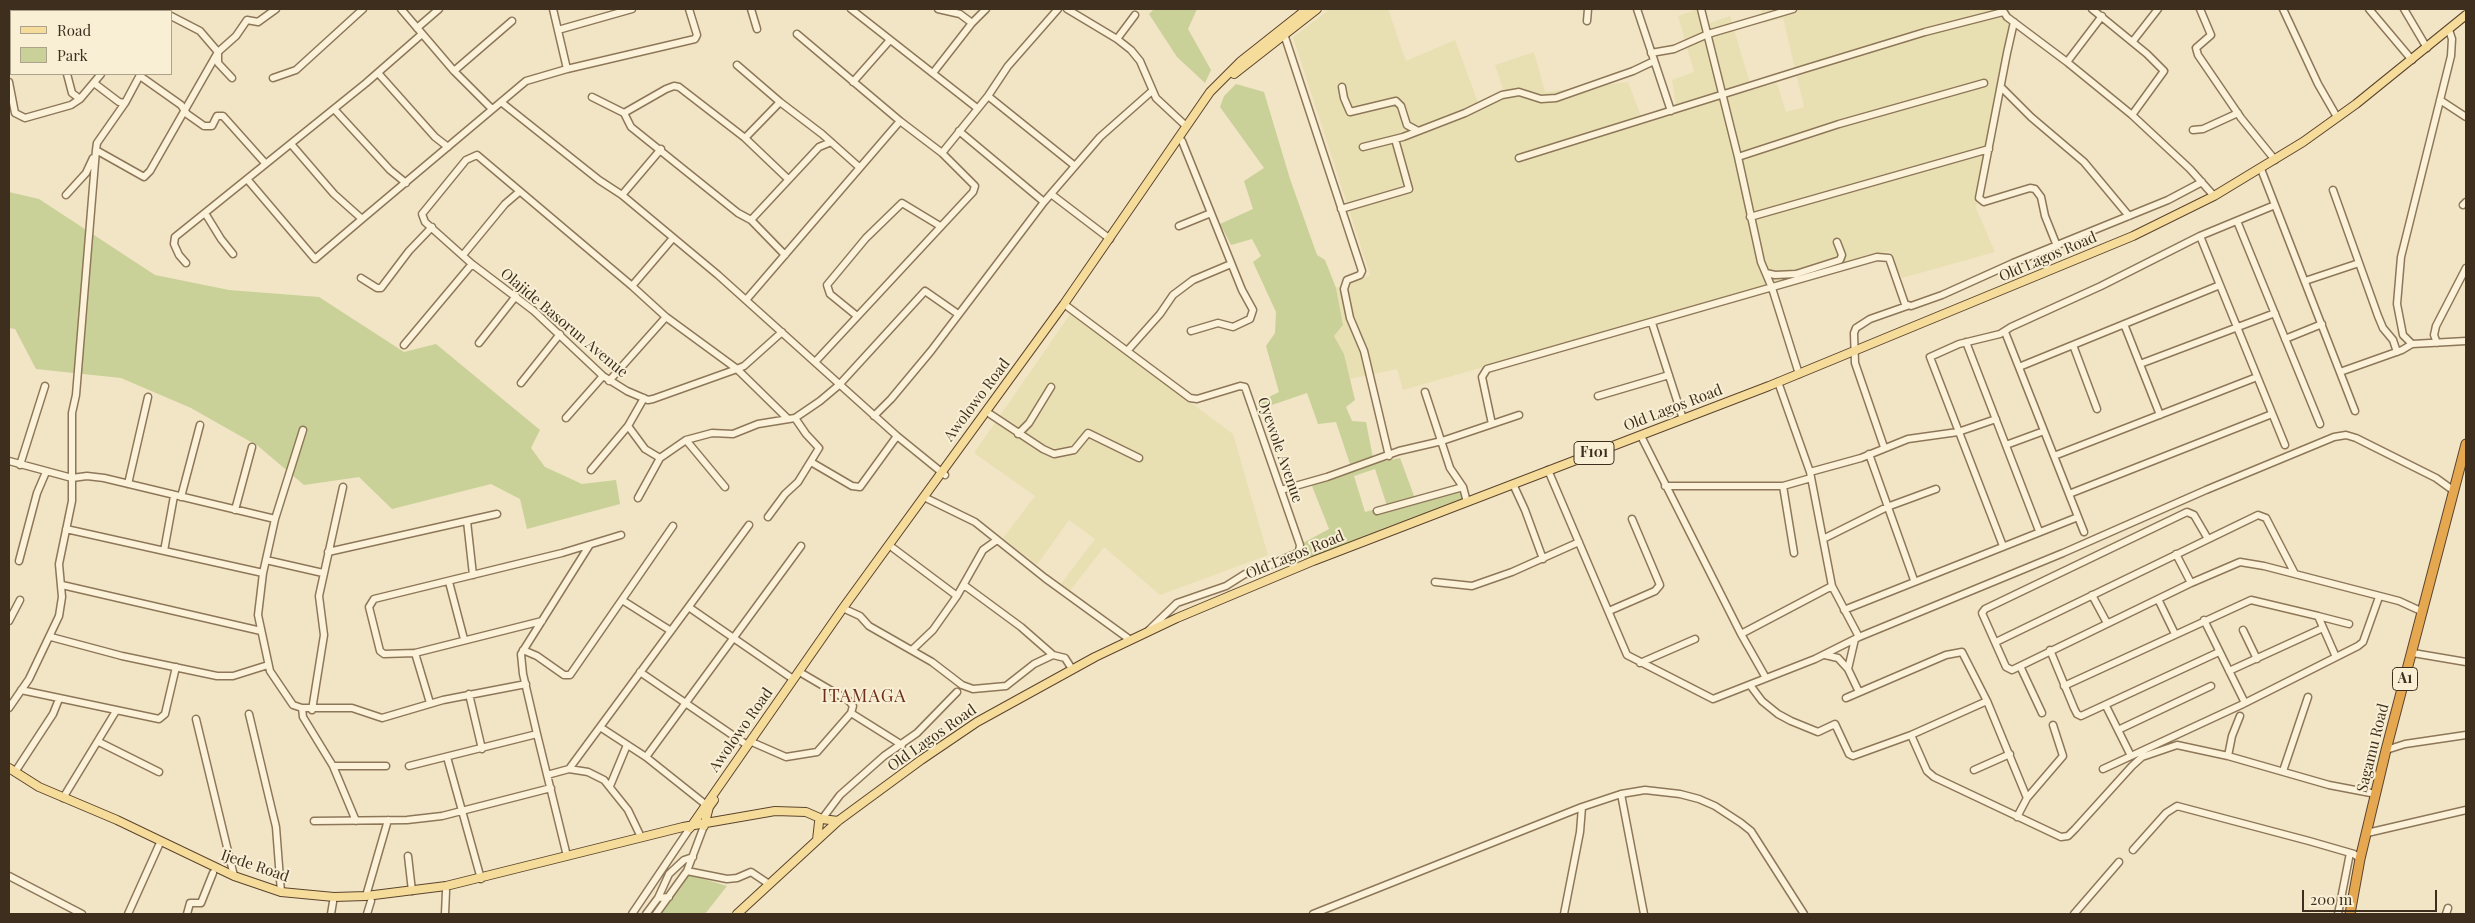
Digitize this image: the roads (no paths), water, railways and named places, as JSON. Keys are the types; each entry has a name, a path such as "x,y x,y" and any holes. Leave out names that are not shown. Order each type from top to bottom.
{"highway":[{"name":"Sagamu Road","path":"2350,914 2360,859 2386,750 2413,653 2466,444"}],"main road":[{"name":"Awolowo Road","path":"704,824 710,807 793,678 943,474 1110,239 1186,126 1214,90 1240,62 1297,11 1307,9"},
{"name":"Awolowo Road","path":"691,827 705,804 803,674 928,499 943,474 990,414 1068,307 1182,141 1214,90 1317,9"},
{"name":"Old Lagos Road","path":"737,914 829,829 970,727 1129,639 1313,562 1799,374 2104,249 2214,196 2261,169 2337,117 2412,60 2466,15"},
{"name":"Ijede Road","path":"11,772 39,787 117,820 234,876 281,892 368,899 511,873"},
{"name":"Ijede Road","path":"11,772 36,792 159,845 214,873 279,897 333,902 446,891 511,873"},
{"path":"511,873 567,856 704,824 783,815 803,816 820,821 838,822"},
{"path":"820,821 829,829"},
{"path":"817,840 820,821"},
{"path":"511,873 691,827"}],"street":[{"path":"96,150 144,177 150,171 218,52 236,36 247,20 258,22 276,9"},
{"path":"273,78 296,70 363,9"},
{"path":"401,9 454,71 492,110"},
{"path":"417,28 439,9"},
{"path":"553,9 567,69"},
{"path":"558,30 612,12 632,9"},
{"path":"247,179 315,259 526,81 567,69 695,39 696,35 689,9"},
{"path":"750,9 757,29"},
{"path":"851,9 977,108"},
{"path":"938,9 960,14 972,22"},
{"path":"933,73 972,22 986,9"},
{"path":"942,153 988,96 1008,66 1058,9"},
{"path":"1066,9 1117,39 1131,50 1140,61 1152,91 1166,109 1186,126"},
{"path":"1587,21 1588,9"},
{"path":"1637,9 1671,112"},
{"path":"1701,9 1738,156 1761,262 1772,288 1799,374"},
{"path":"1651,53 1674,49 1708,34 1793,9"},
{"path":"2092,9 2133,42 2164,71 2132,116"},
{"path":"2133,42 2158,9"},
{"path":"2200,9 2211,35 2199,45 2196,52 2238,113 2274,160"},
{"path":"2282,9 2318,84 2337,117"},
{"path":"2369,9 2412,60"},
{"path":"2404,9 2427,48"},
{"path":"1519,158 1925,32 2002,10 2014,22 2067,62 2132,116 2177,156 2214,196"},
{"path":"1117,39 1135,15"},
{"path":"2067,62 2102,16"},
{"path":"172,18 195,27 218,52 218,63 232,78"},
{"path":"454,71 512,21"},
{"path":"2014,22 1979,193 1980,201 1984,202 2035,188 2041,197 2045,216 2057,246"},
{"path":"2412,344 2403,335 2400,324 2397,304 2398,281 2407,228 2451,56 2452,38 2449,30"},
{"path":"186,262 179,255 174,244 175,237 378,73 422,34"},
{"path":"797,34 900,121 942,153 974,186 973,192 814,362"},
{"path":"1284,34 1362,271 1360,274 1350,277 1345,283 1349,311 1364,351 1389,456"},
{"path":"854,82 890,40"},
{"path":"1363,147 1418,131 1465,113 1502,95 1519,92 1541,99 1556,98 1634,71 1654,61"},
{"path":"737,65 780,102 822,134 859,167"},
{"path":"378,73 435,137 448,147"},
{"path":"67,75 72,93 80,99"},
{"path":"9,82 12,113 21,117 32,117 71,105 80,99 100,75"},
{"path":"9,708 11,701 21,690 51,637 59,616 62,585 59,564 72,501 72,412 76,395 97,143 140,75 181,105 187,114 208,127 212,126 219,115 223,116 265,163"},
{"path":"94,83 119,102 124,103"},
{"path":"1738,156 1858,118 1984,83"},
{"path":"624,113 674,86 680,87 745,138 788,179"},
{"path":"1342,87 1350,112 1396,101 1401,106 1407,125 1418,131"},
{"path":"2001,87 2031,117 2084,162 2129,216"},
{"path":"874,416 910,378 1044,202 1116,121 1152,91"},
{"path":"988,96 1075,166"},
{"path":"592,97 624,113 631,127 738,213 751,220 785,255"},
{"path":"2440,100 2466,117"},
{"path":"501,102 600,180 622,195 746,300 874,416 943,474"},
{"path":"745,138 780,102"},
{"path":"334,109 390,170 406,183"},
{"path":"2193,130 2203,129 2238,113"},
{"path":"746,300 900,121"},
{"path":"959,131 1044,202"},
{"path":"819,147 822,134"},
{"path":"1341,209 1384,198 1410,188 1394,139"},
{"path":"1182,141 1231,264 1250,303 1253,315 1250,319 1233,327 1218,323 1191,331"},
{"path":"751,220 819,147 831,142"},
{"path":"291,144 334,194 362,219"},
{"path":"1750,217 1989,149"},
{"path":"66,195 86,173 96,150"},
{"path":"622,195 661,150"},
{"name":"Olajide Basorun Avenue","path":"520,192 481,158 473,156 466,160 422,217 472,264 516,296 560,334 609,381 644,398"},
{"path":"2261,169 2355,410"},
{"path":"1884,447 1855,363 1854,338 1856,328 1870,319 1942,295 2168,200 2202,182"},
{"path":"2333,190 2378,316 2383,328 2393,340 2397,352"},
{"path":"463,255 505,204 520,192 666,317 737,369 788,419"},
{"path":"1051,194 1110,239"},
{"path":"857,316 830,294 827,285 866,238 902,203 940,226"},
{"path":"2003,546 1930,357 1966,342 1984,340 2005,332 2011,327 2101,286 2200,236 2275,205"},
{"path":"205,213 233,254"},
{"path":"1179,226 1211,213"},
{"path":"2237,222 2320,424"},
{"path":"361,278 377,288 381,288 409,251 432,227"},
{"path":"2200,236 2285,445"},
{"path":"632,286 673,238"},
{"path":"1766,273 1775,276 1796,274 1840,260 1842,254 1838,242"},
{"path":"1492,424 1482,377 1487,369 1885,256 1891,261 1907,306"},
{"path":"2305,281 2359,263"},
{"path":"404,345 472,264"},
{"path":"1128,350 1160,314 1173,295 1193,280 1231,264"},
{"path":"2437,343 2434,335 2436,326 2466,268"},
{"path":"2019,367 2220,285"},
{"path":"638,498 660,458 686,440 712,433 733,434 758,424 795,418 839,385 925,291 958,314"},
{"path":"479,343 516,296"},
{"name":"Oyewole Avenue","path":"1068,307 1190,398 1196,400 1245,386 1301,549 1299,552 1267,567 1236,578 1226,586 1177,603 1149,630"},
{"path":"2140,364 2275,314"},
{"path":"609,381 666,317"},
{"path":"1652,323 1683,419"},
{"path":"2124,324 2160,415"},
{"path":"2285,339 2322,324"},
{"path":"591,470 628,426 644,398 653,399 752,362 782,332"},
{"path":"2005,332 2084,532"},
{"path":"521,383 560,334"},
{"path":"2340,372 2397,352 2412,344 2466,341"},
{"path":"1966,342 2039,531"},
{"path":"2073,345 2097,409"},
{"path":"1598,396 1669,375"},
{"path":"566,418 603,376"},
{"path":"2054,456 2257,377"},
{"path":"1778,382 1810,475 1832,586 1857,638 1848,669"},
{"path":"20,465 45,386"},
{"path":"1018,434 1029,422 1051,386"},
{"path":"1425,392 1450,468 1462,486 1467,502"},
{"path":"128,484 148,396"},
{"path":"990,414 1042,449 1059,454 1074,450 1084,436 1091,434 1139,458"},
{"path":"2069,494 2272,414"},
{"path":"1281,490 1442,441 1519,415"},
{"path":"768,517 811,462 819,448 795,418"},
{"path":"1665,486 1783,486 1908,439 1958,432 1996,419"},
{"path":"164,551 200,425"},
{"path":"628,426 645,448 660,458"},
{"path":"303,430 275,519 258,606 268,665 275,681 293,705 312,710 352,708 382,718 430,703 526,684"},
{"path":"2006,445 2044,431"},
{"path":"1548,470 1627,655 1713,699 1824,656 1857,638 2063,553 2206,490 2334,437 2346,435 2356,438 2436,478 2454,491"},
{"path":"811,462 852,486 860,487 897,436"},
{"path":"1641,436 1741,634 1766,678"},
{"path":"686,440 725,487"},
{"path":"236,510 252,447"},
{"path":"1869,454 1914,580"},
{"path":"9,461 72,478 87,476 128,484 275,519"},
{"path":"19,561 37,493 46,472"},
{"path":"1513,484 1543,559"},
{"path":"1377,511 1462,486"},
{"path":"1783,486 1794,553"},
{"path":"312,710 324,636 319,602 323,573 343,487"},
{"path":"1823,539 1887,507 1936,489"},
{"path":"928,499 975,522 1129,639"},
{"path":"2208,539 2194,515 2187,512 1982,610 2009,670 2191,583 2240,562 2399,601 2423,612"},
{"path":"328,552 497,514"},
{"path":"1996,642 2253,517 2263,516 2295,574"},
{"path":"1844,610 1914,580 2078,517"},
{"path":"1609,611 1655,591 1660,585 1632,519"},
{"path":"467,521 473,575"},
{"path":"569,769 640,672 690,608 748,525"},
{"path":"523,650 537,656 564,675 570,675 673,526"},
{"path":"66,529 263,573"},
{"path":"542,622 464,639 415,653 384,654 380,651 373,625 371,603 374,599 589,546 621,535"},
{"path":"912,650 933,630 964,585 983,550 997,540"},
{"path":"1435,582 1472,586 1543,559 1579,542"},
{"path":"567,856 521,661 523,650 542,622 552,601 589,546"},
{"path":"646,757 801,546"},
{"path":"893,548 957,596"},
{"path":"2176,554 2191,583"},
{"path":"266,560 323,573"},
{"path":"449,582 464,639"},
{"path":"62,585 261,631"},
{"path":"964,585 1015,623 1053,655 1065,658 1072,669"},
{"path":"1741,634 1832,586"},
{"path":"2092,595 2107,624"},
{"path":"2103,769 2245,703 2363,642 2379,597"},
{"path":"2158,599 2175,634"},
{"path":"9,621 20,600"},
{"path":"622,600 671,631"},
{"path":"2064,686 2251,600 2349,624"},
{"path":"690,608 793,678"},
{"path":"847,610 860,616 869,626 932,662 962,685 973,689 1006,686 1034,664 1053,655"},
{"path":"2318,616 2336,657"},
{"path":"2204,620 2245,703"},
{"path":"2229,671 2323,628"},
{"path":"2243,630 2257,659"},
{"path":"51,637 122,656 226,677 268,665"},
{"path":"1640,663 1695,639"},
{"path":"2050,650 2064,686 2079,716 2106,706 2219,652"},
{"path":"1846,698 1959,651 1965,655 1987,701 2027,798"},
{"path":"415,653 430,703"},
{"path":"2413,653 2466,662"},
{"path":"1824,656 1838,658 1848,669 1859,692"},
{"path":"2020,666 2042,713"},
{"path":"21,690 152,719 163,718 176,667"},
{"path":"640,672 751,744 786,757 817,752 851,712 853,706 849,701 803,674"},
{"path":"1750,685 1767,705 1791,721 1818,732 1835,724 1849,754 1852,756 1911,735 1987,701"},
{"path":"2118,730 2210,686"},
{"path":"820,821 847,788 884,756 917,733 957,692"},
{"path":"469,694 482,748"},
{"path":"2283,771 2308,697"},
{"path":"11,772 53,714 59,699"},
{"path":"2106,706 2131,756"},
{"path":"302,708 303,717 333,766 356,821"},
{"path":"63,798 99,742 116,711"},
{"path":"851,712 902,745"},
{"path":"249,714 276,826 281,892"},
{"path":"2228,756 2232,736 2240,716"},
{"path":"196,719 234,876"},
{"path":"2016,817 2027,798 2063,756 2053,726"},
{"path":"600,727 646,757 705,804"},
{"path":"408,766 537,734"},
{"path":"1911,735 1927,771 1934,778 2041,830 2065,838 2075,830 2142,757 2176,745 2228,756 2330,785 2376,794"},
{"path":"2386,750 2405,744 2466,735"},
{"path":"99,742 159,772"},
{"path":"610,786 627,745"},
{"path":"1974,770 2010,754"},
{"path":"447,757 460,811 481,879"},
{"path":"333,766 386,766"},
{"path":"547,775 569,769 588,772 604,780 628,810 641,838"},
{"path":"314,821 388,820 442,816 551,788"},
{"path":"1314,914 1582,807 1621,794 1645,790 1680,794 1699,799 1731,816 1751,831 1804,914"},
{"path":"1621,794 1644,914"},
{"path":"2134,850 2166,813 2177,806 2350,853 2360,859"},
{"path":"1564,914 1580,832 1582,807"},
{"path":"2367,833 2466,810"},
{"path":"366,914 388,820"},
{"path":"656,914 687,871 704,824"},
{"path":"632,914 691,827"},
{"path":"128,914 159,845"},
{"path":"2338,914 2350,853"},
{"path":"408,856 412,891"},
{"path":"646,914 658,898 669,874 684,860 693,857"},
{"path":"2074,914 2119,862"},
{"path":"687,871 727,879 737,878 751,872 770,884"},
{"path":"187,914 190,903 201,902 214,873"},
{"path":"9,876 82,914"},
{"path":"445,914 446,891"},
{"path":"658,898 669,897"},
{"path":"331,914 333,902"}],"district":[{"name":"ITAMAGA","path":"864,696"}]}
